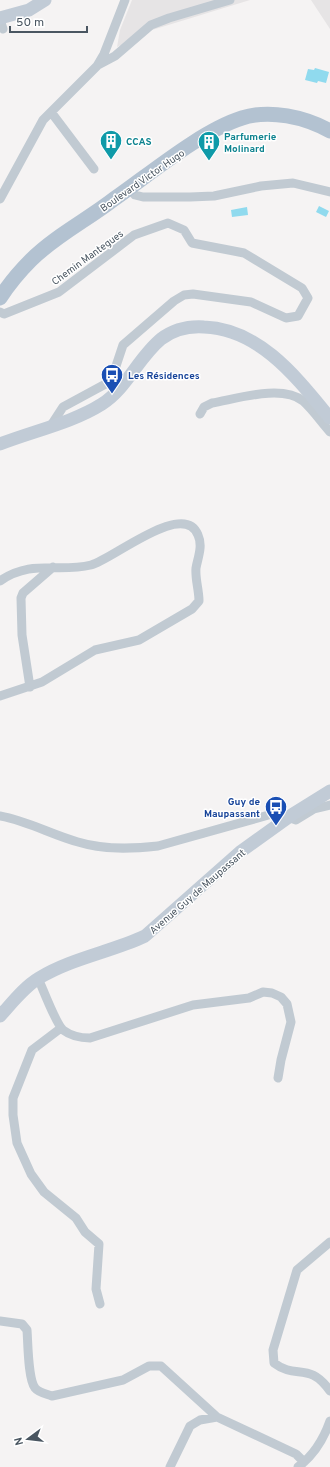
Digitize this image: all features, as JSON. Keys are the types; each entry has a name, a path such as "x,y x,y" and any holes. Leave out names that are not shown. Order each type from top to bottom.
{"main road":[{"path":"1,22 29,10 45,0"},
{"name":"Boulevard Victor Hugo","path":"0,298 14,279 50,244 202,138 243,118 262,114 278,115 312,122 330,131"},
{"path":"0,444 50,427 102,404 115,393 149,350 163,338 177,331 194,326 228,330 263,348 284,365 330,418"},
{"name":"Avenue Guy de Maupassant","path":"0,1016 22,992 38,978 80,960 129,944 145,936 240,852 330,791"}],"street":[{"path":"0,199 38,127 97,66 104,54 125,0"},
{"path":"97,66 116,56 151,25 168,18 230,0"},
{"path":"51,112 94,170"},
{"path":"129,188 135,195 143,197 190,198 214,196 261,186 293,183 330,192"},
{"name":"Chemin Mantegues","path":"0,312 4,314 59,292 134,236 168,223 184,230 192,243 244,253 302,288 308,298 298,316 286,318 251,302 194,294 184,295 174,301 123,345 111,380 63,407 50,427"},
{"path":"200,414 204,407 212,404 272,393 289,395 302,401 330,432"},
{"path":"0,581 18,571 33,567 92,565 102,562 145,535 170,525 187,524 194,528 198,534 200,543 196,567 196,580 199,596 196,605 192,609 139,640 95,650 42,682 0,696"},
{"path":"30,687 22,635 21,598 23,593 53,567"},
{"path":"0,816 18,820 78,842 108,848 158,846 272,814 282,814 296,820 314,809 330,805"},
{"path":"38,978 61,1028 70,1034 90,1038 193,1005 248,998 263,992 272,993 281,997 287,1004 291,1022 280,1060 278,1078"},
{"path":"61,1028 32,1050 13,1098 13,1115 17,1143 31,1174 44,1192 76,1218 85,1232 99,1244 96,1289 100,1304"},
{"path":"330,1242 297,1270 273,1350 274,1364 282,1370 311,1373 323,1380 330,1391"},
{"path":"0,1321 22,1324 27,1330 32,1380 35,1388 52,1396 123,1380 149,1366 161,1366 217,1417 296,1454 301,1465 325,1435 330,1421"},
{"path":"170,1467 190,1426 200,1420 217,1417"}],"shaded area":[{"path":"132,0 250,0 152,30 117,47 120,30"},
{"path":"311,0 330,0 330,29"}],"water":[{"path":"315,68 329,72 326,83 318,81 317,83 305,80 308,69 314,70"},
{"path":"319,206 329,211 326,217 316,212"},
{"path":"247,207 248,215 232,217 231,210"}],"place":[{"name":"CCAS","path":"111,160"},
{"name":"Parfumerie Molinard","path":"209,162"},
{"name":"Les Résidences","path":"112,394"},
{"name":"Guy de Maupassant","path":"276,826"}]}
